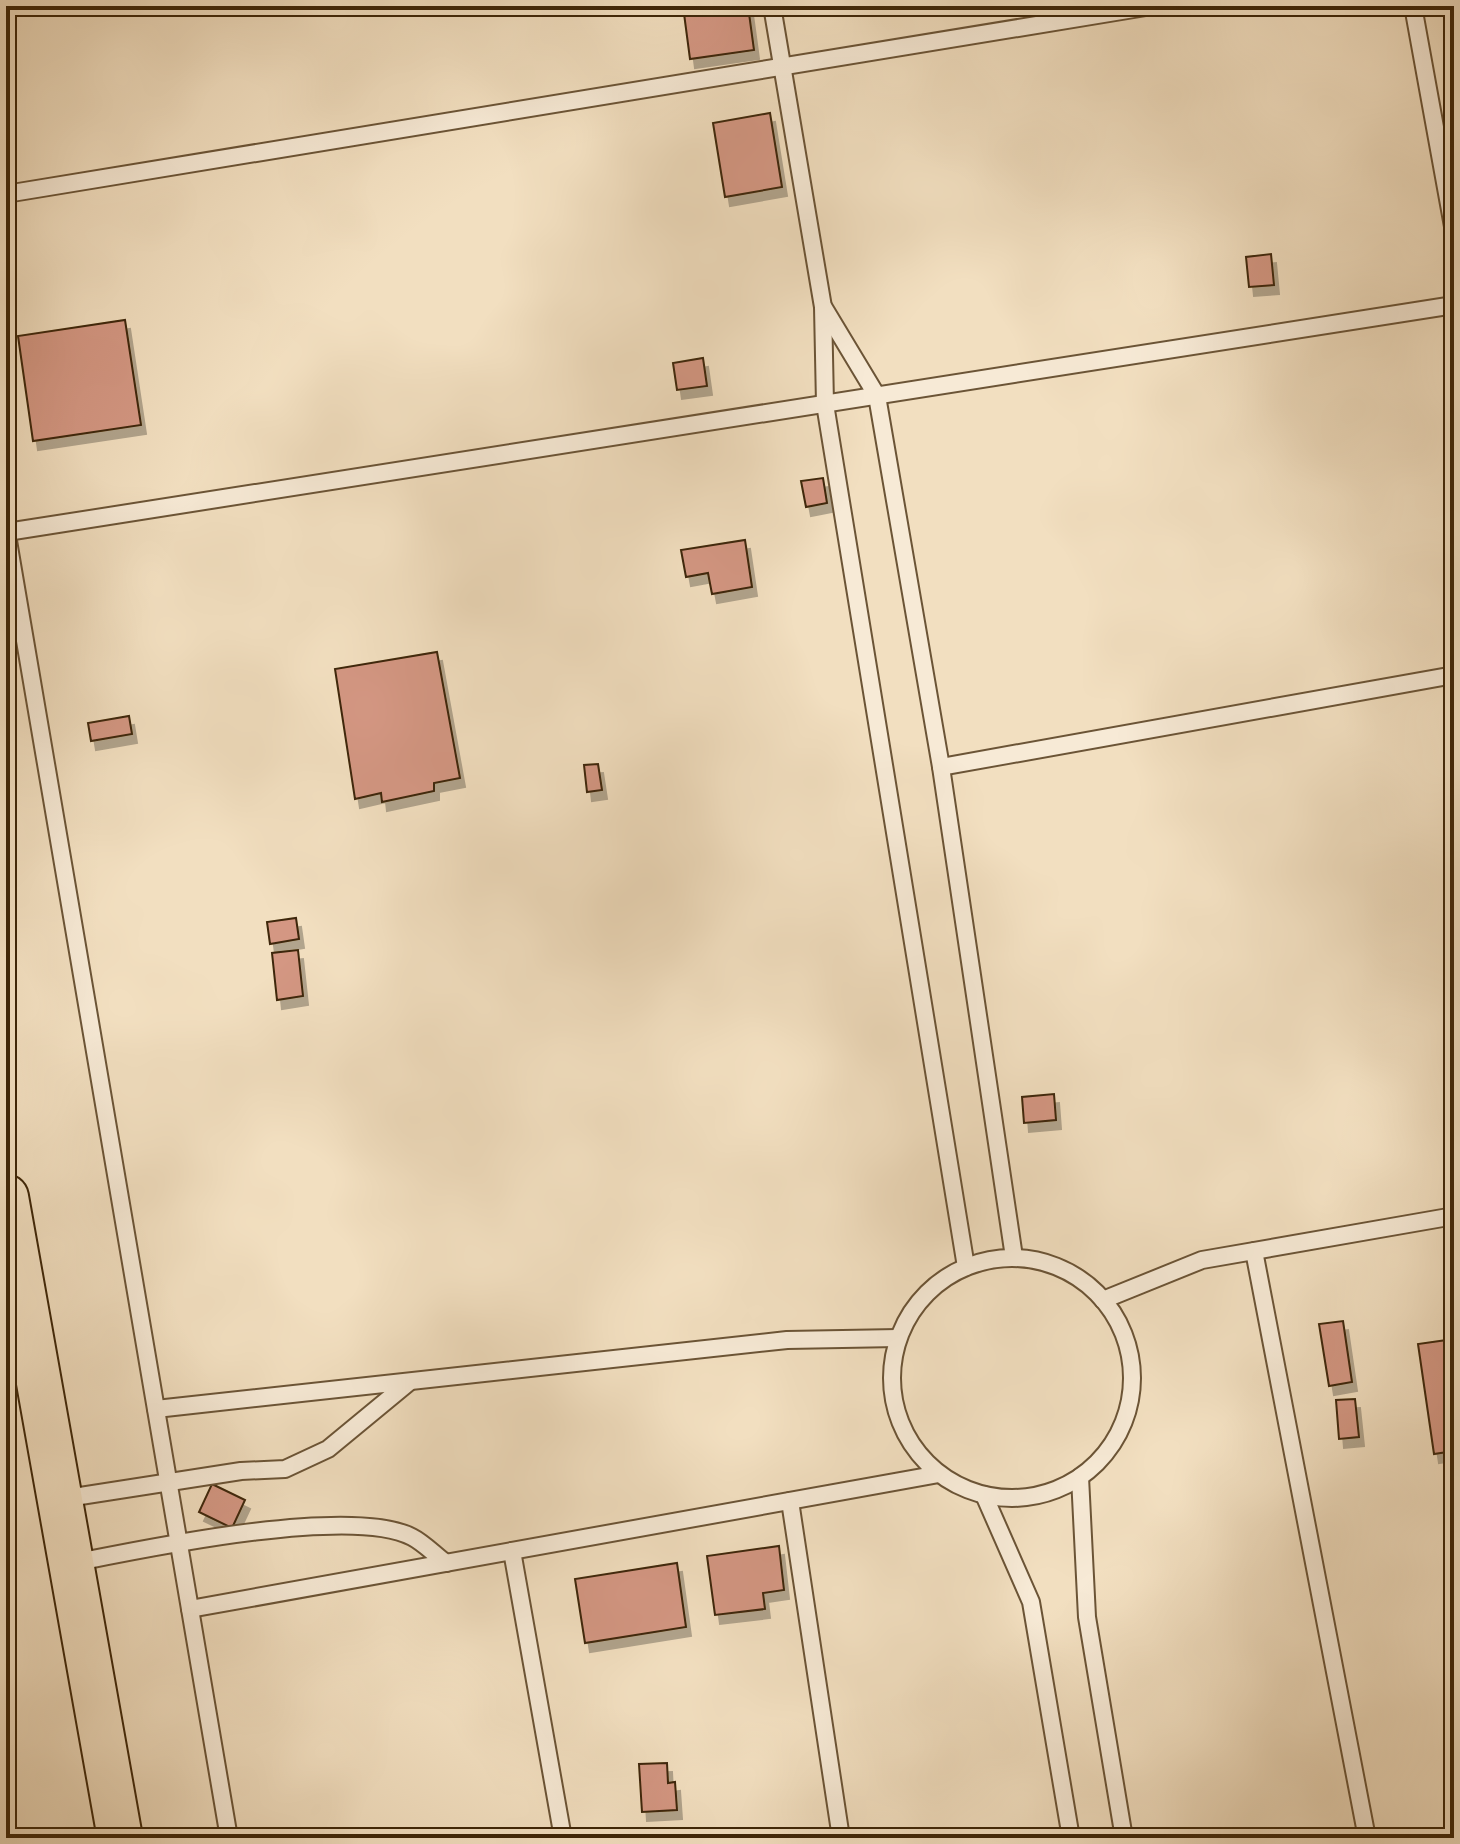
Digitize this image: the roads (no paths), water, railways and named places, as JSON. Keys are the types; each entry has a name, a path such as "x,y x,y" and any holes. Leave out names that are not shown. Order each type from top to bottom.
{"main road":[{"path":"6,1197 120,1838"}],"lane":[{"path":"772,6 823,307 825,404 966,1267"},
{"path":"6,194 782,64 1152,6"},
{"path":"1413,6 1454,232"},
{"path":"229,1838 6,531 1454,305"},
{"path":"823,307 877,396 941,767 1014,1257"},
{"path":"941,767 1454,675"},
{"path":"1103,1300 1202,1260 1454,1216"},
{"path":"1254,1251 1367,1838"},
{"path":"1014,1257 1063,1269 1103,1300 1127,1343 1131,1393 1115,1441 1080,1477 1034,1496 1009,1499 984,1495 939,1474 920,1456 897,1413 893,1363 898,1338 924,1295 966,1267 1014,1257"},
{"path":"156,1409 787,1340 898,1338"},
{"path":"60,1499 241,1471 285,1469 328,1449 409,1382"},
{"path":"190,1609 939,1474"},
{"path":"1080,1477 1087,1617 1124,1838"},
{"path":"984,1495 1031,1602 1071,1838"},
{"path":"790,1501 841,1838"},
{"path":"71,1564 179,1542 293,1528 364,1526 410,1536 446,1563"},
{"path":"512,1551 563,1838"}]}
